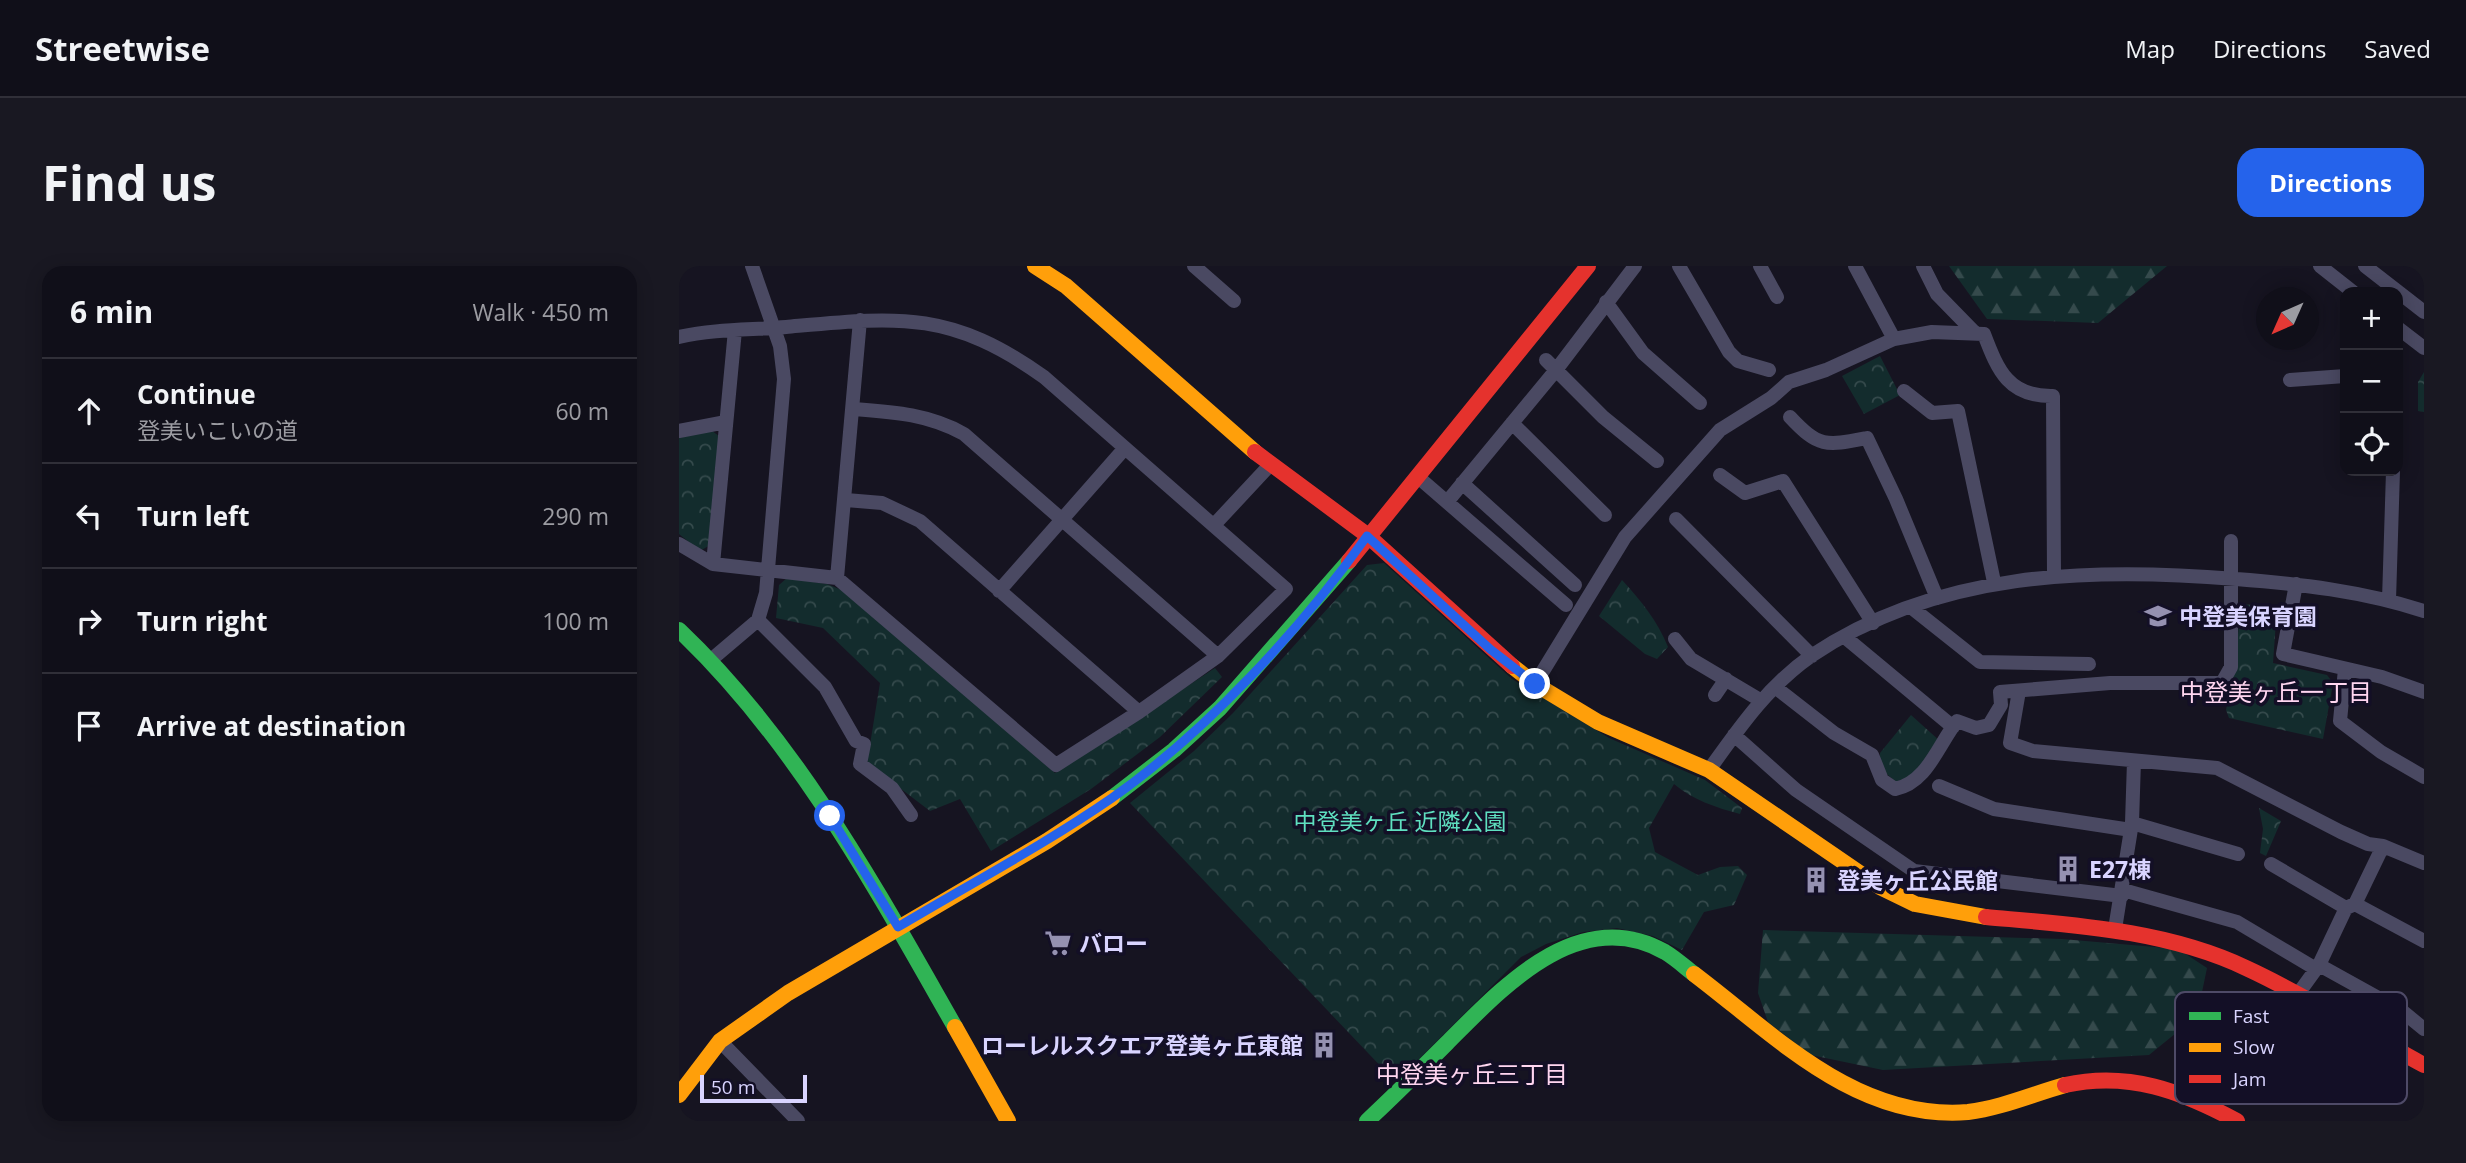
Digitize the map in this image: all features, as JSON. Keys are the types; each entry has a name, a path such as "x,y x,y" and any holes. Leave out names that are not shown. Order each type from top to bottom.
{"street":[{"path":"712,660 758,620 765,601 784,389 782,358 752,266"},
{"path":"1035,266 1066,286 1270,465 1367,536 1490,649 1535,684 1598,722 1709,770 1880,887 1915,904 1959,914 2115,929 2183,946 2245,967 2294,992"},
{"path":"1194,266 1234,302"},
{"path":"679,1095 720,1041 788,993 1047,841 1115,796 1174,750 1220,708 1327,589 1367,536 1588,266"},
{"path":"1447,502 1512,423 1551,365 1635,266"},
{"path":"1679,266 1729,352 1738,361 1769,370"},
{"path":"1760,266 1777,297"},
{"path":"1855,266 1894,339"},
{"path":"1923,266 1937,294 1976,334"},
{"path":"2320,266 2347,287"},
{"path":"2365,266 2424,312"},
{"path":"1607,302 1643,353 1700,403"},
{"path":"679,337 895,318 929,322 987,341 1044,377 1286,589 1218,656 1139,712 1056,765 837,578 713,564 679,544"},
{"path":"837,578 860,320"},
{"path":"713,564 735,330"},
{"path":"1535,684 1625,537 1720,429 1771,398 1789,382 1826,370 1894,339 1932,332 1984,334 1994,361 2019,391 2031,397 2053,396 2054,576"},
{"path":"2403,332 2424,348"},
{"path":"1551,365 1603,418 1657,461"},
{"path":"2290,380 2340,376"},
{"path":"1904,391 1932,413 1958,411 1994,582"},
{"path":"853,409 913,414 951,428 975,443 1218,656"},
{"path":"1790,417 1809,438 1824,445 1867,438 1896,499 1937,598"},
{"path":"679,430 726,422"},
{"path":"1512,423 1605,515"},
{"path":"999,591 1125,448"},
{"path":"1214,525 1270,465"},
{"path":"1720,475 1745,493 1783,481 1873,623"},
{"path":"2389,600 2393,476"},
{"path":"1418,477 1566,605"},
{"path":"1462,484 1575,585"},
{"path":"846,500 882,503 912,515 1139,712"},
{"path":"1676,519 1812,656"},
{"path":"1775,687 1834,733 1872,755 1882,780 1895,789 1909,787 1920,777 1957,721 1976,728 1989,726 2001,705 2000,692 2110,683 2222,683 2231,667 2231,541"},
{"path":"1709,770 1760,700 1812,656 1873,623 1937,598 1994,582 2054,576 2160,572 2296,584 2389,600 2424,611"},
{"path":"2296,584 2283,654 2382,677 2424,692"},
{"path":"1912,608 1980,662 2089,664"},
{"path":"758,620 825,687 856,741 864,744 860,764 892,788 912,815"},
{"path":"679,629 755,706 791,757 898,927 1008,1121"},
{"path":"1846,638 1953,727"},
{"path":"1675,639 1691,659 1760,700"},
{"path":"2345,669 2340,721 2381,752 2424,777"},
{"path":"1715,695 1726,679"},
{"path":"2019,691 2010,743 2033,751 2217,768 2341,832 2424,863"},
{"path":"1734,735 1796,790 1914,872 2122,893 2237,922 2366,992"},
{"path":"2115,929 2131,826 2134,761"},
{"path":"1939,786 1994,809 2131,826 2238,854"},
{"path":"2299,992 2318,967 2383,846"},
{"path":"2271,864 2424,941"},
{"path":"1367,1121 1529,964 1563,946 1601,938 1646,943 1664,951 1835,1082 1855,1094 1881,1103 1915,1112 1965,1111 1990,1107 2061,1084 2112,1079 2167,1088 2175,1092"},
{"path":"2407,1015 2424,1028"},
{"path":"720,1041 798,1121"},
{"path":"2407,1055 2424,1065"},
{"path":"2201,1104 2237,1121"}],"green space":[{"path":"1949,266 2167,266 2098,323 1987,319"},
{"path":"1880,356 1900,395 1864,414 1842,376"},
{"path":"2424,372 2424,412 2418,411 2418,382"},
{"path":"711,430 720,437 710,545 700,551 679,534 679,438"},
{"name":"中登美ヶ丘 近隣公園","path":"1384,563 1512,679 1609,738 1705,780 1742,808 1740,814 1713,806 1696,799 1674,784 1649,828 1655,852 1698,875 1720,867 1738,866 1747,875 1734,905 1704,912 1682,950 1653,936 1617,928 1583,932 1546,944 1521,957 1404,1074 1389,1075 1130,803 1194,751 1233,713 1367,565"},
{"path":"787,578 827,584 844,591 1055,773 1215,668 1222,677 1160,737 1091,789 991,851 960,799 930,811 867,763 880,683 823,628 776,618 779,585"},
{"path":"1622,580 1659,628 1668,647 1657,659 1645,654 1599,616"},
{"path":"2241,604 2277,607 2273,663 2327,675 2333,683 2323,739 2229,718 2226,710 2235,665"},
{"path":"1911,715 1941,742 1916,774 1896,782 1880,768 1880,753"},
{"path":"2259,808 2281,821 2266,856 2260,853 2263,829"},
{"path":"1763,930 2062,939 2178,949 2207,968 2202,992 2175,992 2175,1034 2149,1055 1883,1070 1811,1055 1768,1022 1758,993"}],"traffic: fast":[{"path":"1112,798 1174,750 1220,708 1349,561"},
{"path":"679,630 721,673 797,768 864,869 955,1027"},
{"path":"1367,1121 1492,999 1544,958 1573,945 1602,938 1633,940 1665,952 1694,974"}],"traffic: slow":[{"path":"1035,266 1066,286 1255,452"},
{"path":"1512,666 1535,684 1598,722 1709,770 1880,887 1915,904 1986,917"},
{"path":"679,1095 720,1041 788,993 1047,841 1112,798"},
{"path":"1694,974 1820,1070 1854,1089 1890,1103 1928,1111 1968,1112 2005,1104 2065,1085"},
{"path":"955,1027 1008,1121"}],"traffic: jam":[{"path":"1349,561 1588,266"},
{"path":"1255,452 1367,535 1512,666"},
{"path":"1986,917 2152,937 2215,955 2295,992"},
{"path":"2407,1055 2424,1065"},
{"path":"2065,1085 2111,1080 2154,1086 2175,1093"},
{"path":"2202,1104 2237,1121"}],"place":[{"name":"中登美保育園","path":"2158,616"},
{"name":"E27棟","path":"2068,869"},
{"name":"登美ヶ丘公民館","path":"1816,880"},
{"name":"バロー","path":"1058,943"},
{"name":"ローレルスクエア登美ヶ丘東館","path":"1324,1045"}],"district":[{"name":"中登美ヶ丘一丁目","path":"2276,691"},
{"name":"中登美ヶ丘三丁目","path":"1472,1073"}],"route":[{"path":"830,816 898,927 1047,841 1115,796 1174,750 1220,708 1336,579 1367,536 1490,649 1535,684"}]}
